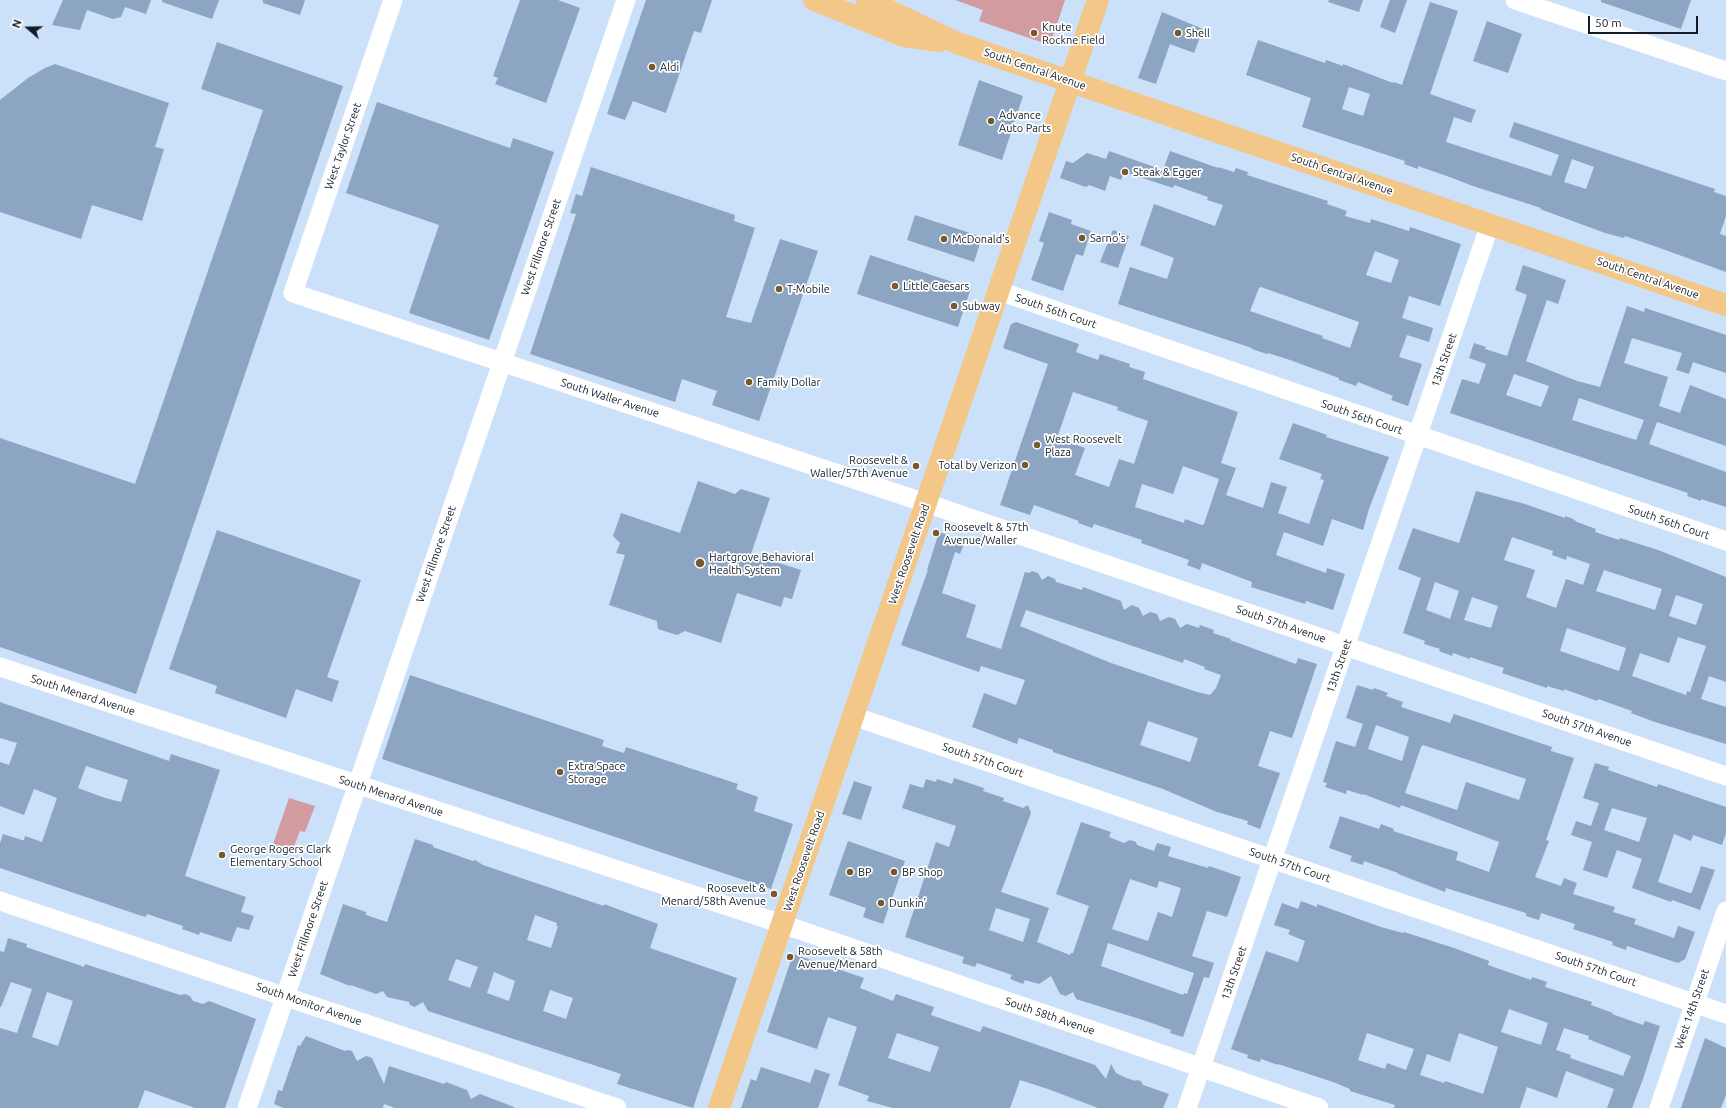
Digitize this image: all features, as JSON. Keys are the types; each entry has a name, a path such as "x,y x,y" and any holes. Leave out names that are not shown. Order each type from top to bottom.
{"main road":[{"name":"South Central Avenue","path":"814,0 904,36 957,43"},
{"name":"South Central Avenue","path":"867,0 957,43 1726,305"},
{"name":"West Roosevelt Road","path":"719,1108 1098,0"}],"street":[{"name":"West Taylor Street","path":"293,293 393,0"},
{"name":"West Fillmore Street","path":"247,1108 626,0"},
{"path":"1515,0 1726,71"},
{"name":"13th Street","path":"1187,1108 1490,224"},
{"name":"South 56th Court","path":"999,291 1726,541"},
{"name":"South Waller Avenue","path":"293,293 926,503"},
{"name":"South 57th Avenue","path":"926,503 1726,776"},
{"name":"South Menard Avenue","path":"0,667 782,924"},
{"name":"South 57th Court","path":"853,716 1726,1014"},
{"name":"South Monitor Avenue","path":"0,901 617,1108"},
{"name":"West 14th Street","path":"1658,1108 1726,911"},
{"name":"South 58th Avenue","path":"782,924 1319,1108"}],"shaded area":[{"name":"Knute Rockne Field","path":"955,0 1065,0 1050,45 979,21 983,10"},
{"path":"289,798 315,806 305,832 300,831 291,854 272,847"}],"building":[{"path":"63,0 151,0 146,14 125,7 121,17 113,19 87,10 80,30 52,25"},
{"path":"162,0 219,0 212,19 162,2"},
{"path":"263,0 305,0 300,15 263,3"},
{"path":"520,0 558,0 580,8 546,103 495,84 498,78 493,76"},
{"name":"Aldi","path":"646,0 712,0 701,33 694,31 666,113 633,101 625,120 607,114"},
{"path":"1329,0 1363,0 1359,12 1328,2"},
{"path":"1390,0 1407,0 1395,33 1380,27"},
{"path":"1601,0 1691,0 1681,29 1601,2"},
{"path":"1430,2 1458,11 1430,94 1476,110 1471,123 1454,117 1446,142 1551,176 1559,155 1509,137 1514,122 1715,189 1714,192 1726,196 1726,216 1720,234 1726,236 1726,272 1625,236 1624,238 1605,233 1540,209 1541,208 1418,166 1418,169 1404,164 1405,161 1302,127 1311,98 1246,75 1258,40 1325,63 1326,60 1343,66 1343,64 1402,85","holes":["1349,87 1370,94 1363,116 1342,109","1572,159 1594,167 1586,189 1564,182"]},
{"path":"1162,12 1203,29 1194,53 1170,44 1156,84 1138,78"},
{"path":"1487,21 1522,34 1508,73 1473,61"},
{"path":"217,42 343,86 136,694 0,647 0,438 135,484 263,110 201,89"},
{"path":"55,64 169,103 155,147 164,149 142,221 92,205 81,239 0,212 0,100 28,78"},
{"name":"Advance Auto Parts","path":"979,80 1023,96 1002,160 958,145"},
{"path":"377,102 510,148 513,138 554,152 489,340 409,313 439,225 346,193"},
{"path":"1109,151 1163,170 1170,151 1218,168 1234,172 1236,168 1248,172 1247,175 1328,201 1327,204 1347,211 1345,216 1370,223 1371,219 1409,231 1410,227 1461,244 1440,306 1409,296 1402,318 1433,328 1429,342 1407,335 1399,357 1422,364 1408,406 1391,400 1393,396 1358,382 1356,386 1339,380 1339,378 1290,360 1268,353 1267,354 1118,304 1130,267 1167,279 1174,258 1140,245 1154,204 1215,226 1223,205 1207,200 1208,197 1174,185 1173,188 1124,172 1121,180 1110,176 1105,191 1089,185 1086,187 1060,178 1066,161 1073,163 1087,153 1106,159","holes":["1375,251 1399,260 1391,283 1366,275","1261,287 1359,322 1350,348 1322,338 1323,336 1250,311 1259,288"]},
{"path":"591,167 735,215 734,221 755,228 726,317 751,323 780,239 818,251 759,421 712,405 717,391 682,379 675,402 530,354 576,214 570,213 576,194 582,196"},
{"path":"1049,212 1072,220 1071,224 1091,231 1083,256 1076,254 1063,291 1031,280 1044,243 1039,241"},
{"name":"McDonald's","path":"915,215 982,237 974,262 907,240"},
{"path":"1113,230 1129,236 1118,268 1100,262"},
{"path":"870,255 971,288 958,327 857,294"},
{"path":"1523,265 1566,280 1558,304 1547,300 1526,361 1577,381 1600,387 1627,306 1644,312 1645,308 1726,335 1726,373 1693,362 1689,374 1676,370 1682,353 1632,338 1624,363 1668,377 1659,406 1680,413 1690,385 1726,399 1726,446 1657,422 1649,444 1726,472 1726,507 1701,499 1701,501 1687,496 1688,493 1450,413 1462,379 1479,384 1486,364 1469,358 1474,343 1486,347 1485,349 1507,356 1527,295 1515,290","holes":["1514,374 1549,386 1541,407 1506,395","1579,398 1644,420 1636,440 1572,420"]},
{"path":"1016,322 1079,344 1076,352 1098,360 1100,354 1130,364 1129,367 1145,372 1143,379 1238,412 1221,463 1236,468 1226,495 1263,508 1271,482 1287,487 1278,513 1309,524 1324,480 1320,479 1322,474 1279,459 1293,423 1327,435 1326,437 1389,457 1369,509 1363,530 1332,519 1323,546 1284,532 1276,555 1326,573 1327,568 1345,574 1333,610 1306,601 1305,604 1251,587 1252,582 1202,563 1200,570 1187,565 1189,560 1141,543 1142,540 1094,524 1092,528 1078,523 1079,521 1034,505 1030,515 1000,505 1048,364 1003,348 1011,324","holes":["1073,392 1118,407 1117,410 1148,421 1134,464 1119,459 1109,487 1075,475 1085,448 1057,438","1183,466 1219,479 1204,524 1202,525 1185,519 1184,523 1135,507 1142,484 1173,494"]},
{"name":"Hartgrove Behavioral Health System","path":"698,481 735,494 741,489 770,498 751,554 801,570 792,599 784,597 781,607 737,593 721,643 685,631 677,635 658,629 657,621 609,605 625,555 616,553 620,543 613,536 621,513 680,533"},
{"path":"1476,491 1525,504 1565,518 1565,516 1596,529 1595,532 1658,550 1726,577 1726,682 1709,676 1701,699 1726,707 1726,744 1655,722 1631,713 1632,711 1598,699 1597,701 1564,689 1564,691 1547,686 1547,688 1502,673 1504,668 1470,657 1470,659 1453,653 1452,656 1439,651 1440,649 1424,644 1425,641 1403,633 1421,578 1398,569 1413,528 1459,543","holes":["1512,537 1553,551 1552,555 1566,560 1567,556 1590,564 1583,585 1566,579 1556,608 1526,597 1535,570 1504,560","1604,570 1662,589 1655,610 1596,591","1435,582 1459,591 1450,619 1426,610","1676,595 1703,604 1696,625 1669,616","1472,597 1498,606 1491,628 1464,620","1567,628 1626,648 1619,671 1560,651","1678,637 1706,646 1690,692 1687,691 1686,695 1632,676 1640,653 1669,663"]},
{"path":"217,530 361,580 327,677 339,681 332,702 296,689 286,718 215,693 217,686 169,669"},
{"path":"939,532 965,541 960,554 955,552 942,593 976,605 966,637 1001,649 1025,572 1029,573 1032,571 1038,573 1042,580 1048,576 1055,579 1056,582 1082,590 1083,587 1121,601 1124,610 1132,605 1139,608 1143,616 1150,612 1157,614 1160,621 1169,617 1175,619 1180,628 1187,624 1199,628 1200,625 1214,630 1213,633 1231,639 1230,640 1296,664 1298,658 1317,664 1292,738 1270,731 1258,766 1280,773 1260,829 1247,824 1248,821 1217,812 1163,789 1053,752 1053,750 1019,738 1017,744 972,727 984,693 1016,705 1025,680 981,666 979,672 901,645","holes":["1026,610 1183,663 1184,659 1205,667 1204,669 1221,675 1216,688 1210,695 1197,692 1111,663 1020,626","1148,721 1198,738 1190,762 1140,745"]},
{"name":"Extra Space Storage","path":"410,675 604,740 602,746 624,753 626,747 738,784 736,789 758,797 754,811 793,824 771,889 382,759"},
{"path":"1357,685 1373,690 1374,688 1388,693 1386,696 1403,702 1401,707 1450,723 1454,714 1552,747 1551,751 1574,758 1546,840 1549,841 1535,877 1561,886 1564,878 1577,883 1573,894 1615,907 1613,912 1636,919 1634,924 1674,938 1678,926 1695,932 1685,959 1678,963 1627,946 1626,950 1612,945 1613,942 1573,929 1575,924 1541,913 1539,920 1526,916 1526,913 1446,888 1445,892 1364,861 1363,865 1350,861 1352,856 1329,848 1340,816 1379,829 1381,824 1394,829 1393,831 1458,852 1456,860 1489,872 1499,842 1401,805 1400,808 1363,794 1347,790 1346,794 1325,787 1327,783 1323,782 1336,741 1355,747 1363,724 1346,718","holes":["1376,725 1409,737 1402,761 1368,749","1423,745 1526,779 1519,800 1466,782 1457,810 1405,793"]},
{"path":"0,702 169,761 171,754 220,770 185,876 246,897 241,912 254,916 249,930 237,927 231,942 200,932 199,935 182,929 183,926 147,914 146,917 139,915 0,868 0,843 3,834 22,840 24,840 25,836 42,842 57,798 34,789 24,815 0,806 0,762 9,765 17,743 0,738","holes":["86,766 128,780 121,802 78,788"]},
{"path":"1595,763 1609,767 1608,770 1657,787 1658,784 1726,807 1726,833 1722,845 1693,835 1691,841 1674,834 1658,882 1690,893 1692,892 1701,866 1715,870 1700,910 1672,900 1671,902 1632,888 1642,859 1617,850 1607,878 1583,870 1592,842 1571,835 1576,821 1591,826 1599,803 1583,798","holes":["1612,808 1647,818 1639,842 1604,830"]},
{"path":"954,778 984,788 983,791 1004,798 1003,801 1023,808 1028,805 1031,813 1001,892 1049,908 1037,942 1070,955 1073,953 1089,906 1056,894 1081,822 1111,832 1109,837 1124,843 1130,840 1136,842 1137,845 1154,851 1157,843 1171,847 1168,856 1208,868 1209,866 1241,877 1227,917 1207,911 1192,956 1214,963 1209,978 1204,977 1183,1037 1170,1033 1171,1030 1146,1021 1076,999 1073,992 1066,996 1060,994 1051,976 1039,984 1025,980 1023,984 1010,979 1012,975 977,963 975,967 962,963 964,957 905,937 936,842 949,847 956,826 902,808 910,784 923,788 926,779 936,782 937,779 952,784","holes":["1130,879 1157,888 1159,881 1181,888 1172,917 1158,912 1148,941 1112,929","996,908 1030,919 1023,942 989,930","1108,943 1194,973 1187,994 1184,993 1183,995 1101,966"]},
{"path":"854,781 872,787 861,820 842,814"},
{"path":"415,839 473,861 475,860 483,865 604,906 604,904 658,924 650,948 737,978 693,1108 617,1084 621,1074 428,1011 423,1002 415,1007 410,1005 409,1002 387,997 383,991 376,994 351,985 350,986 320,974 343,904 366,912 366,915 387,922","holes":["535,915 557,923 556,926 558,926 551,948 527,940","456,959 478,967 470,988 448,980","494,972 515,981 509,1001 487,993","550,990 573,998 566,1019 543,1011"]},
{"path":"848,841 905,861 883,924 863,917 866,908 829,895"},
{"path":"1301,901 1317,907 1317,904 1381,927 1404,932 1454,948 1489,961 1488,965 1531,980 1532,977 1547,982 1545,987 1592,1002 1591,1005 1613,1013 1612,1014 1643,1025 1645,1021 1660,1026 1632,1108 1607,1108 1614,1089 1566,1071 1557,1098 1527,1087 1520,1108 1394,1108 1395,1105 1350,1091 1350,1089 1333,1082 1261,1059 1260,1062 1247,1058 1248,1055 1231,1049 1266,951 1298,962 1305,941 1288,934 1290,930 1274,925 1282,903 1298,909","holes":["1509,1009 1548,1023 1541,1045 1501,1032","1564,1028 1589,1036 1588,1039 1631,1056 1623,1076 1570,1058 1571,1055 1556,1050","1367,1033 1414,1049 1406,1070 1387,1063 1385,1069 1358,1060","1459,1033 1498,1047 1483,1094 1445,1081 1444,1083 1420,1075 1427,1054 1450,1062"]},
{"path":"8,938 27,944 26,947 84,967 85,964 180,995 185,994 190,996 193,1001 203,1004 209,1001 256,1019 225,1108 195,1108 145,1090 138,1108 0,1108 0,1028 17,1033 32,989 11,982 0,1007 0,951 4,952","holes":["47,992 73,1001 58,1046 32,1037"]},
{"path":"793,954 864,978 860,988 893,1001 896,994 934,1007 931,1015 980,1032 983,1026 1095,1065 1106,1079 1111,1064 1116,1073 1135,1081 1141,1081 1143,1085 1169,1094 1163,1108 1098,1108 1020,1080 1010,1108 893,1108 867,1101 869,1096 838,1085 857,1027 828,1017 817,1049 767,1032","holes":["897,1033 939,1047 930,1072 888,1058"]},
{"path":"306,1036 345,1051 352,1051 357,1061 366,1056 372,1058 384,1084 389,1066 444,1084 446,1082 467,1090 471,1099 480,1094 514,1108 395,1108 384,1104 383,1108 284,1108 274,1104 278,1090 282,1091 298,1045 300,1046"},
{"path":"1705,1038 1726,1048 1726,1095 1721,1108 1681,1108"},
{"path":"761,1067 810,1083 815,1069 830,1074 818,1108 741,1108 751,1079 756,1081"}],"place":[{"name":"Knute Rockne Field","path":"1034,33"},
{"name":"Shell","path":"1178,33"},
{"name":"Aldi","path":"652,67"},
{"name":"Advance Auto Parts","path":"991,121"},
{"name":"Steak & Egger","path":"1125,172"},
{"name":"Sarno's","path":"1082,238"},
{"name":"McDonald's","path":"944,239"},
{"name":"Little Caesars","path":"895,286"},
{"name":"T-Mobile","path":"779,289"},
{"name":"Subway","path":"954,306"},
{"name":"Family Dollar","path":"749,382"},
{"name":"West Roosevelt Plaza","path":"1037,445"},
{"name":"Total by Verizon","path":"1025,465"},
{"name":"Roosevelt & Waller/57th Avenue","path":"916,466"},
{"name":"Roosevelt & 57th Avenue/Waller","path":"936,533"},
{"name":"Hartgrove Behavioral Health System","path":"700,563"},
{"name":"Extra Space Storage","path":"560,772"},
{"name":"George Rogers Clark Elementary School","path":"222,855"},
{"name":"BP","path":"850,872"},
{"name":"BP Shop","path":"894,872"},
{"name":"Roosevelt & Menard/58th Avenue","path":"774,894"},
{"name":"Dunkin'","path":"881,903"},
{"name":"Roosevelt & 58th Avenue/Menard","path":"790,957"}]}
